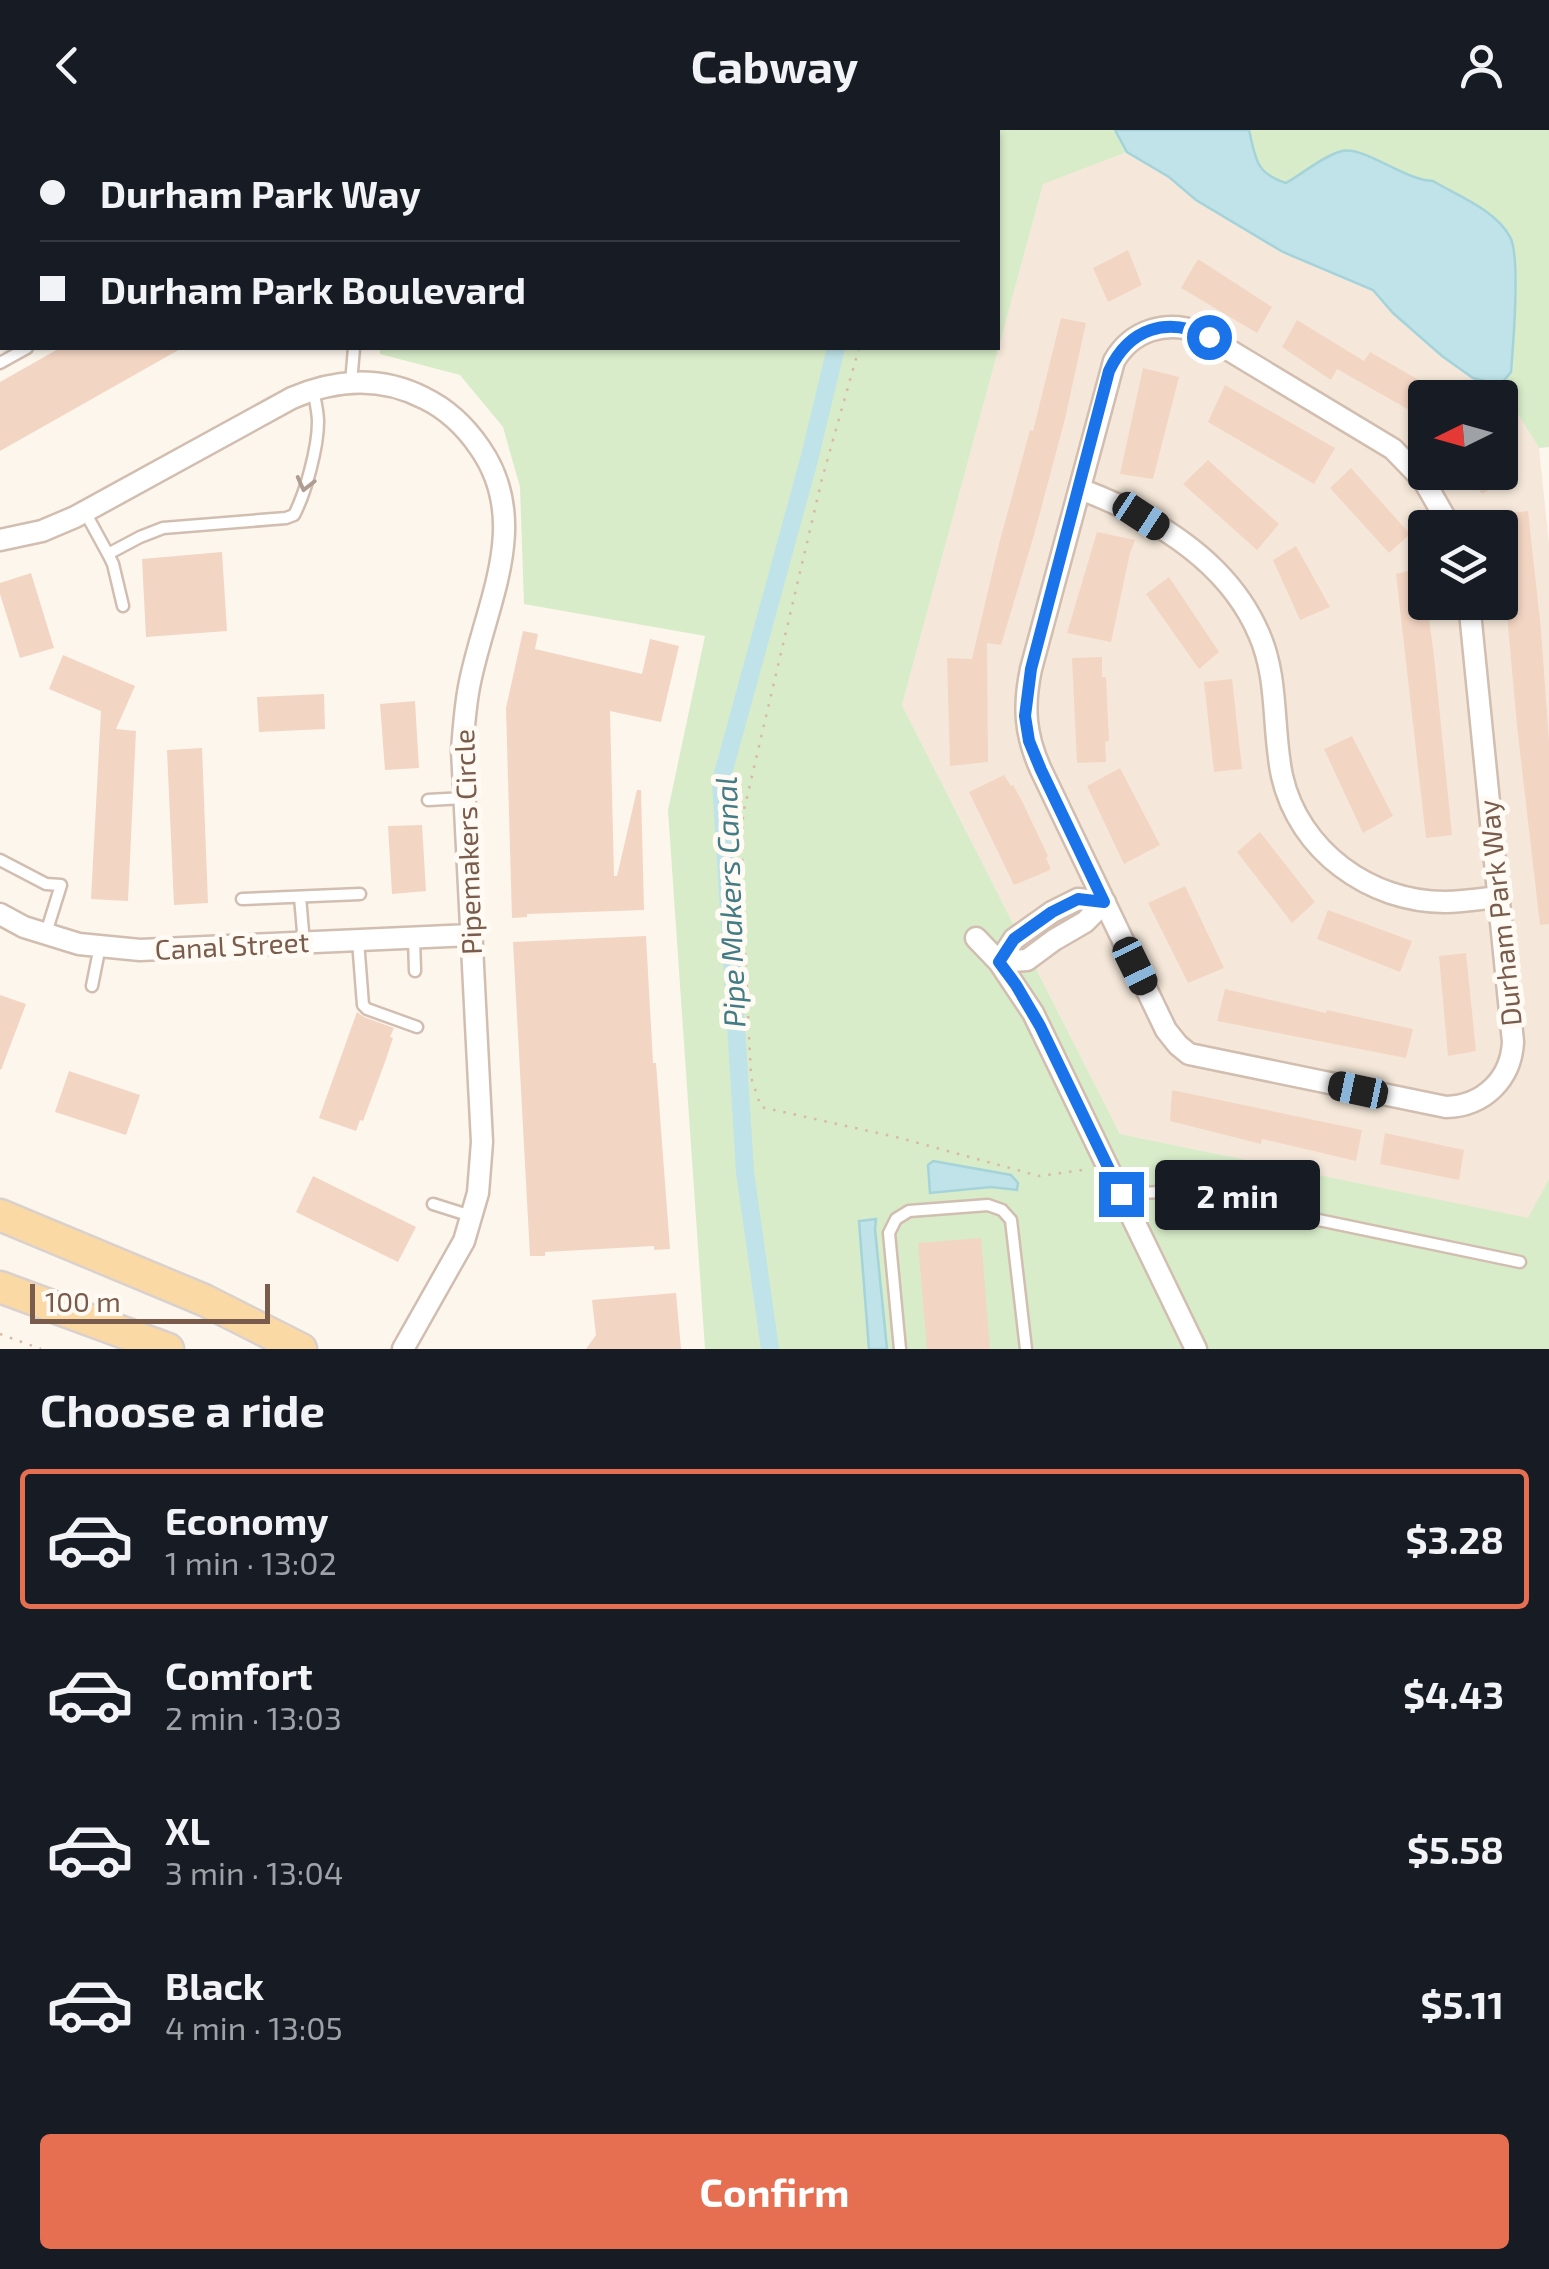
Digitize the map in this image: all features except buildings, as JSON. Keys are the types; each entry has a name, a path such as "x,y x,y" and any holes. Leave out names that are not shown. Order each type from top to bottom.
{"main road":[{"path":"0,1215 204,1300 301,1349"},
{"path":"0,1228 114,1274 138,1272"},
{"path":"0,1287 168,1349"}],"street":[{"name":"Durham Park Way","path":"1440,510 1424,482 1393,449 1209,337 1179,326 1142,334 1126,345 1109,371 1031,669 1025,716 1034,755 1166,1030 1189,1054 1446,1108 1466,1105 1501,1080 1511,1063 1513,1042 1470,620"},
{"name":"Pipemakers Circle","path":"0,540 42,530 85,512 264,412 313,389 336,384 375,382 439,405 459,421 493,466 502,494 503,553 470,681 462,750 482,1142 478,1193 464,1240 403,1349"},
{"path":"1080,489 1128,508 1194,550 1222,576 1242,603 1259,632 1270,664 1286,789 1304,828 1335,862 1371,885 1412,899 1444,902 1498,897"},
{"path":"999,962 1014,939 1034,924 1078,899 1104,902"},
{"path":"999,962 1027,960 1085,922 1104,902"},
{"name":"Canal Street","path":"0,914 24,927 78,944 140,950 470,935"},
{"path":"1034,924 1048,944"},
{"path":"976,938 1016,985 1040,1026 1196,1349"}],"lane":[{"path":"0,363 23,350"},
{"path":"351,383 354,350"},
{"path":"108,554 163,528 294,515 316,440 318,419 313,389"},
{"path":"85,512 112,564 122,606"},
{"path":"428,800 465,798"},
{"path":"0,860 46,884 60,885 46,934"},
{"path":"242,899 360,894"},
{"path":"300,897 304,942"},
{"path":"414,937 415,972"},
{"path":"358,940 363,1004 418,1026"},
{"path":"92,986 100,946"},
{"path":"1121,1194 1180,1191 1520,1262"},
{"path":"433,1204 471,1216"},
{"path":"900,1349 889,1234 896,1219 909,1211 988,1205 1002,1210 1011,1220 1026,1349"}],"path":[{"path":"858,350 822,479 744,814 742,884 751,1078 761,1107 900,1138 1038,1176 1108,1166"},
{"path":"0,1334 41,1349"}],"shaded area":[{"path":"1127,152 1169,177 1196,200 1283,252 1373,290 1442,356 1480,380 1408,380 1408,490 1518,490 1518,414 1539,448 1549,544 1549,1179 1529,1219 1120,1134 902,705 1043,183"}],"green space":[{"path":"1000,130 1115,130 1127,152 1043,184 1000,343"},
{"path":"1249,130 1549,130 1549,447 1539,448 1518,414 1518,380 1504,380 1511,372 1516,263 1510,237 1496,219 1433,181 1362,153 1342,151 1328,156 1286,183 1268,175 1256,157"},
{"path":"380,350 998,350 902,705 1120,1134 1528,1218 1549,1179 1549,1349 705,1349 668,810 705,636 524,604 520,487 503,427 460,375 380,354"}],"water":[{"path":"1115,130 1249,130 1263,169 1286,183 1328,156 1351,151 1410,176 1433,181 1476,204 1504,227 1513,247 1511,372 1504,380 1473,378 1393,313 1373,290 1283,252 1196,200 1169,177 1127,152"},
{"path":"933,1161 1011,1175 1018,1183 1017,1190 991,1187 930,1193 928,1165"},
{"path":"876,1219 887,1349 869,1349 859,1221"}],"waterway":[{"name":"Pipe Makers Canal","path":"770,1349 745,1172 721,781 836,350"}],"route":[{"path":"1121,1194 1040,1026 999,962 1014,939 1052,912 1078,899 1104,902 1034,755 1026,728 1025,702 1114,361 1134,338 1151,330 1179,326 1209,337"}]}
